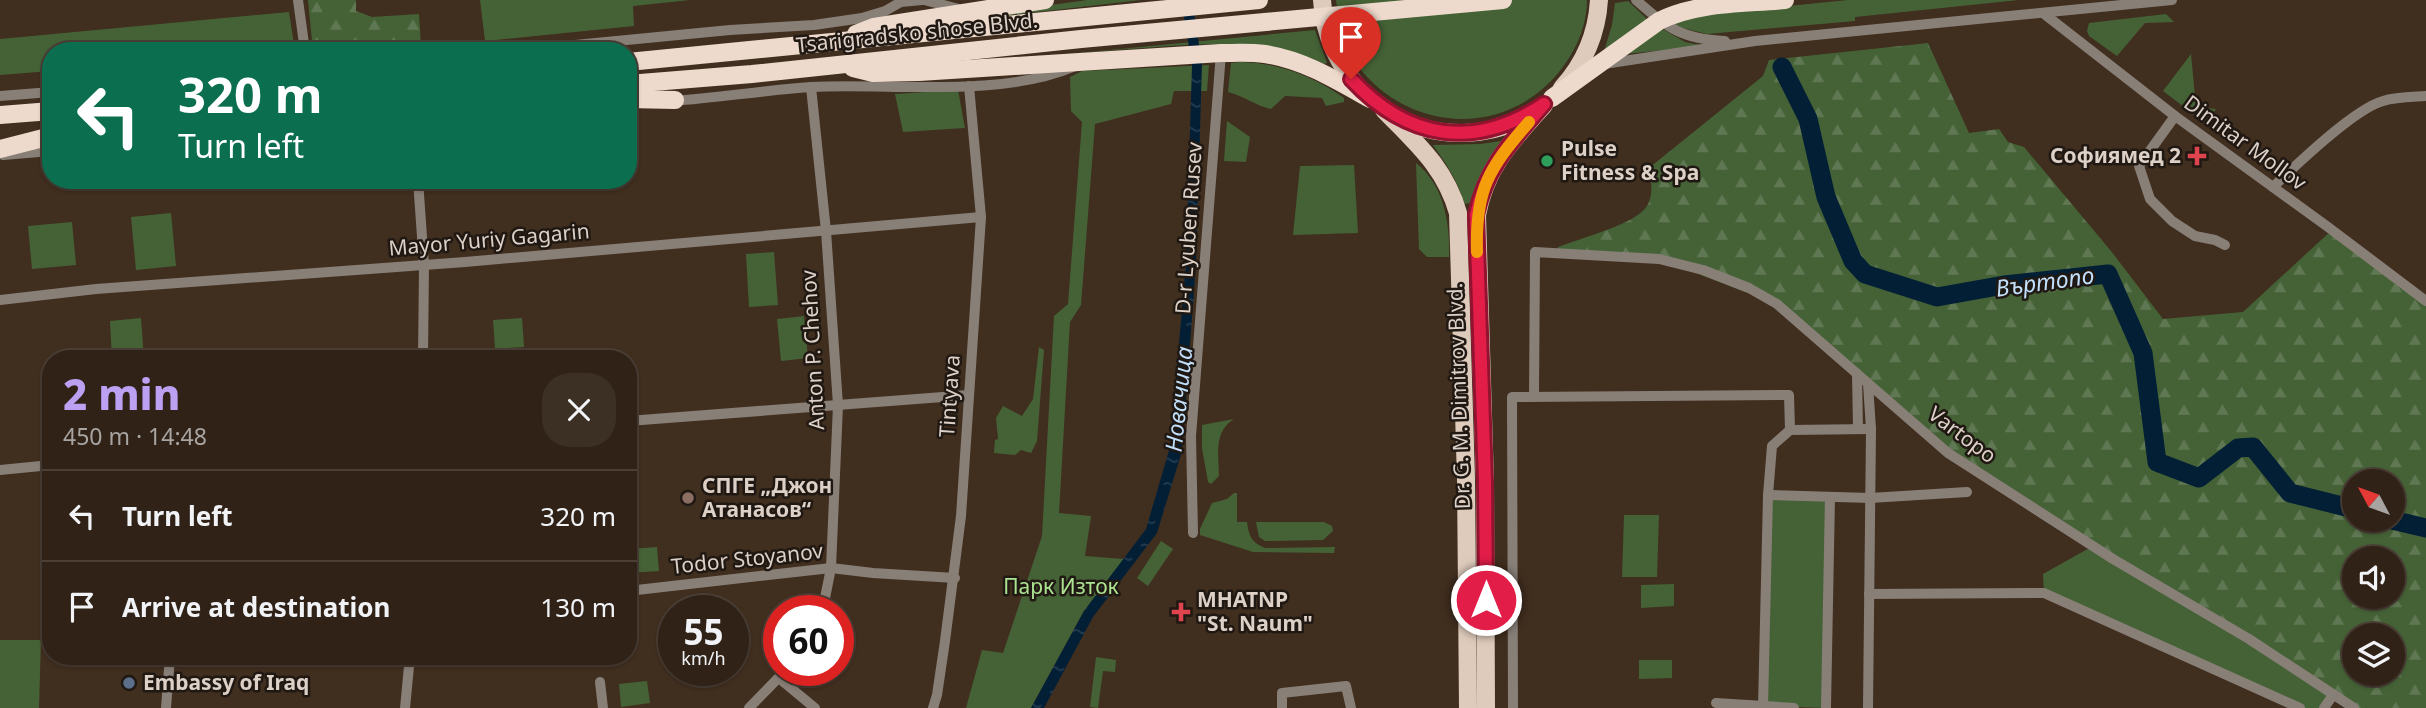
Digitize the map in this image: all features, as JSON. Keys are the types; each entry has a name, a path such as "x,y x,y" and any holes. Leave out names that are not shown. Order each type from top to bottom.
{"highway":[{"path":"836,43 874,27 1045,0"},
{"name":"Tsarigradsko shose Blvd.","path":"637,61 1259,0"},
{"name":"Tsarigradsko shose Blvd.","path":"637,82 1503,0"},
{"path":"1548,102 1659,21 1690,9 1785,0"},
{"path":"838,65 873,73 950,71 1221,53 1262,53 1312,67 1377,105"},
{"path":"637,101 675,100"},
{"path":"0,116 42,112"},
{"path":"0,138 42,136"},
{"path":"0,149 42,137"}],"main road":[{"name":"Dr. G. M. Dimitrov Blvd.","path":"1322,0 1326,30 1336,56 1351,79 1431,159 1444,178 1458,213 1466,479 1468,708"},
{"name":"Dr. G. M. Dimitrov Blvd.","path":"1486,708 1485,481 1476,215 1484,185 1492,169 1570,79 1585,56 1597,22 1599,0"},
{"path":"1377,105 1418,126 1455,133 1493,129 1511,123 1548,102"}],"street":[{"path":"298,0 303,42"},
{"name":"Tsarigradsko shose Blvd.","path":"606,42 814,25 862,18 912,0 972,10"},
{"path":"1636,0 1659,21 1691,37 1745,42"},
{"path":"1601,64 1745,42 2172,0"},
{"name":"Dimitar Mollov","path":"2043,13 2175,116 2426,301"},
{"name":"D-r Lyuben Rusev","path":"1193,533 1191,436 1221,53"},
{"name":"Tsarigradsko shose Blvd.","path":"675,100 712,99 811,87 969,86 1041,79 1088,61"},
{"name":"Tintyava","path":"933,708 955,578 981,217 969,86"},
{"name":"Anton P. Chehov","path":"811,87 826,232 838,405 831,568 826,595"},
{"path":"0,96 42,93"},
{"path":"2273,187 2298,163 2366,109 2384,101 2426,96"},
{"path":"2175,116 2139,166 2150,199 2172,221 2195,236 2225,245"},
{"path":"0,155 42,152"},
{"path":"419,189 424,265 423,350"},
{"name":"Mayor Yuriy Gagarin","path":"0,300 112,288 424,265 981,217"},
{"name":"Vartopo","path":"1534,397 1535,252 1659,259 1703,270 1749,288 1777,304 1948,453 2113,559 2249,639 2354,708"},
{"path":"1857,374 1858,429"},
{"path":"1868,384 1871,429 1868,708"},
{"path":"637,420 969,395"},
{"path":"1513,708 1512,397 1789,395 1790,430"},
{"path":"1763,706 1768,495 1772,446 1790,430 1871,429"},
{"path":"0,470 42,466"},
{"path":"1768,495 1870,498 1966,492"},
{"path":"1826,708 1830,497"},
{"name":"Todor Stoyanov","path":"637,590 831,568 955,578"},
{"path":"1869,594 2044,593 2300,708"},
{"path":"166,708 169,665"},
{"path":"405,708 409,665"},
{"path":"600,682 603,708"},
{"path":"749,708 772,686"},
{"path":"794,686 815,708"},
{"path":"1282,708 1282,693 1346,686 1351,708"},
{"path":"2324,708 2333,695"},
{"path":"1716,703 1794,708"}],"green space":[{"path":"308,0 356,0 356,11 372,17 419,14 421,42 312,42"},
{"path":"480,0 690,0 633,6 634,26 485,41"},
{"path":"1087,0 1141,0 944,23 944,20"},
{"path":"1336,0 1587,0 1587,9 1574,50 1543,88 1518,105 1491,116 1462,119 1433,115 1405,105 1379,88 1357,65 1348,50"},
{"path":"1848,0 2019,0 1855,17 1855,21 1707,34 1670,22 1670,18"},
{"path":"1628,1 1647,19 1602,58 1612,25 1615,3"},
{"path":"289,12 294,42 42,42 42,72 0,75 0,39"},
{"path":"2166,14 2174,22 2145,23 2117,56 2089,36 2087,31 2089,23"},
{"path":"1659,27 1685,42 1705,46 1625,54"},
{"path":"1315,30 1327,63 1324,64 1301,55 1253,45 1203,44 965,64"},
{"path":"1928,43 1969,133 1999,129 2008,142 2024,147 2111,251 2163,319 2243,312 2332,230 2426,301 2426,708 2354,708 1948,453 1777,304 1659,259 1557,252 1558,247 1620,225 1641,213 1651,197 1649,168 1763,76 1769,60"},
{"path":"2191,54 2196,107 2216,109 2205,123 2163,91"},
{"path":"1240,62 1295,72 1332,90 1344,98 1344,102 1326,106 1322,98 1285,96 1271,109 1260,106 1228,92 1231,63"},
{"name":"Парк Изток","path":"1209,65 1207,91 1174,91 1171,104 1095,124 1081,305 1070,322 1059,513 1091,516 1085,556 1124,559 1084,611 1031,708 966,708 982,650 1003,653 1042,536 1054,316 1068,304 1082,122 1071,111 1070,77 1082,71"},
{"path":"958,90 965,128 903,132 895,94"},
{"path":"1227,121 1250,137 1246,162 1224,161"},
{"path":"1503,142 1472,203 1464,204 1455,180 1433,145"},
{"path":"1416,163 1439,193 1446,218 1449,257 1427,257 1419,249"},
{"path":"1354,165 1358,233 1293,235 1300,166"},
{"path":"171,213 176,266 136,270 131,217"},
{"path":"72,222 76,265 32,269 28,226"},
{"path":"774,252 778,305 749,307 746,254"},
{"path":"804,316 808,358 781,361 777,319"},
{"path":"141,318 143,350 112,350 110,321"},
{"path":"522,318 524,347 495,349 493,320"},
{"path":"1039,347 1044,350 1037,441 1031,453 1021,450 1015,455 994,453 995,440 998,439 996,418 1003,406 1022,416 1033,399"},
{"path":"1234,419 1227,424 1220,437 1219,476 1211,484 1208,482 1202,448 1202,425"},
{"path":"1237,493 1237,522 1247,522 1252,538 1260,546 1335,547 1334,553 1253,552 1200,535 1200,529 1212,503 1227,499"},
{"path":"1768,495 1830,497 1826,708 1763,706"},
{"path":"1624,515 1659,515 1657,577 1622,577"},
{"path":"1256,522 1324,522 1332,526 1333,531 1323,540 1265,541 1259,537"},
{"path":"1161,541 1173,549 1148,586 1137,578"},
{"path":"2093,546 2333,695 2324,708 2300,708 2044,593 2043,574"},
{"path":"657,547 659,571 637,572 637,548"},
{"path":"1674,584 1674,606 1641,608 1641,585"},
{"path":"0,640 41,640 39,708 0,708"},
{"path":"1096,657 1116,660 1115,672 1103,671 1098,708 1090,707"},
{"path":"1639,660 1672,660 1672,678 1639,679"},
{"path":"647,681 650,703 621,707 619,684"}],"water":[{"name":"Новачица","path":"1181,0 1192,0 1202,64 1196,264 1182,451 1157,533 1093,617 1044,708 1031,708 1084,611 1146,529 1170,447 1186,263 1192,65"}],"waterway":[{"name":"Въртопо","path":"1782,67 1808,119 1826,197 1853,261 1865,274 1937,297 2004,285 2108,274 2143,353 2157,462 2199,478 2238,448 2253,447 2290,493 2342,506"},
{"name":"Въртопо","path":"2405,523 2426,528"}],"slow traffic":[{"path":"1477,252 1476,215 1484,185 1501,155 1529,122"}],"place":[{"name":"Софиямед 2","path":"2197,156"},
{"name":"Pulse Fitness & Spa","path":"1547,161"},
{"name":"СПГЕ „Джон Атанасов“","path":"688,498"},
{"name":"MHATNP \"St. Naum\"","path":"1181,612"},
{"name":"Embassy of Iraq","path":"129,683"}],"route":[{"path":"1351,79 1384,110 1400,119 1437,131 1455,133 1493,129 1528,115 1544,104 1505,149 1492,169 1484,185 1476,215 1486,600"}]}
